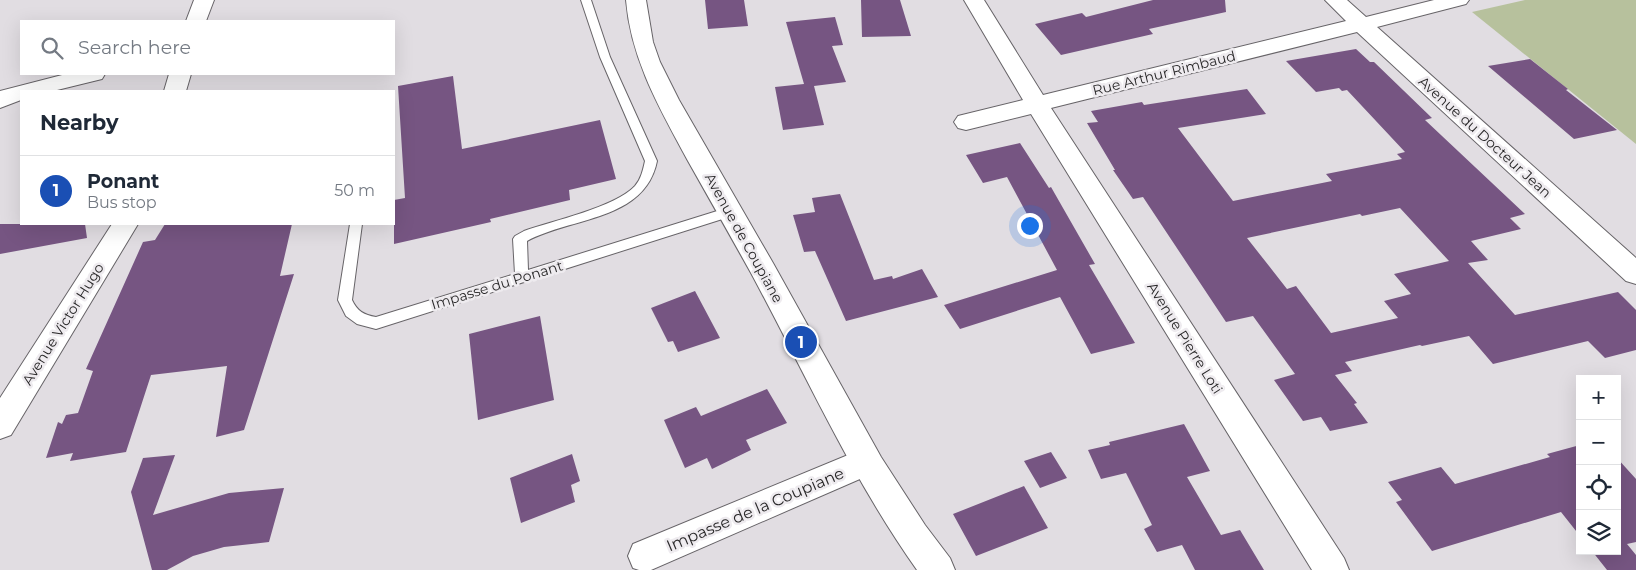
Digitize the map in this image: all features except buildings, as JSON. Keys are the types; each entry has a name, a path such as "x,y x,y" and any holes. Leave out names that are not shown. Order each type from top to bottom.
{"street":[{"path":"196,20 204,0"},
{"name":"Avenue de Coupiane","path":"636,0 637,14 647,60 667,100 773,289 865,462 911,536 938,570"},
{"name":"Avenue Pierre Loti","path":"974,0 1037,105 1332,570"},
{"name":"Avenue du Docteur Jean","path":"1335,0 1636,274"},
{"name":"Rue Arthur Rimbaud","path":"966,122 1459,0"},
{"path":"29,90 90,75"},
{"path":"175,90 180,75"},
{"path":"0,102 6,97 20,92"},
{"name":"Avenue Victor Hugo","path":"0,425 124,225"},
{"name":"Impasse de la Coupiane","path":"645,556 865,462"}],"lane":[{"path":"522,277 520,239 529,234 624,200 638,190 648,174 651,161 605,57 586,0"},
{"name":"Impasse du Ponant","path":"356,225 345,300 351,312 362,320 376,322 730,212"}],"green space":[{"path":"1525,0 1636,0 1636,144 1472,12"}],"place":[{"name":"Ponant","path":"801,342"}]}
